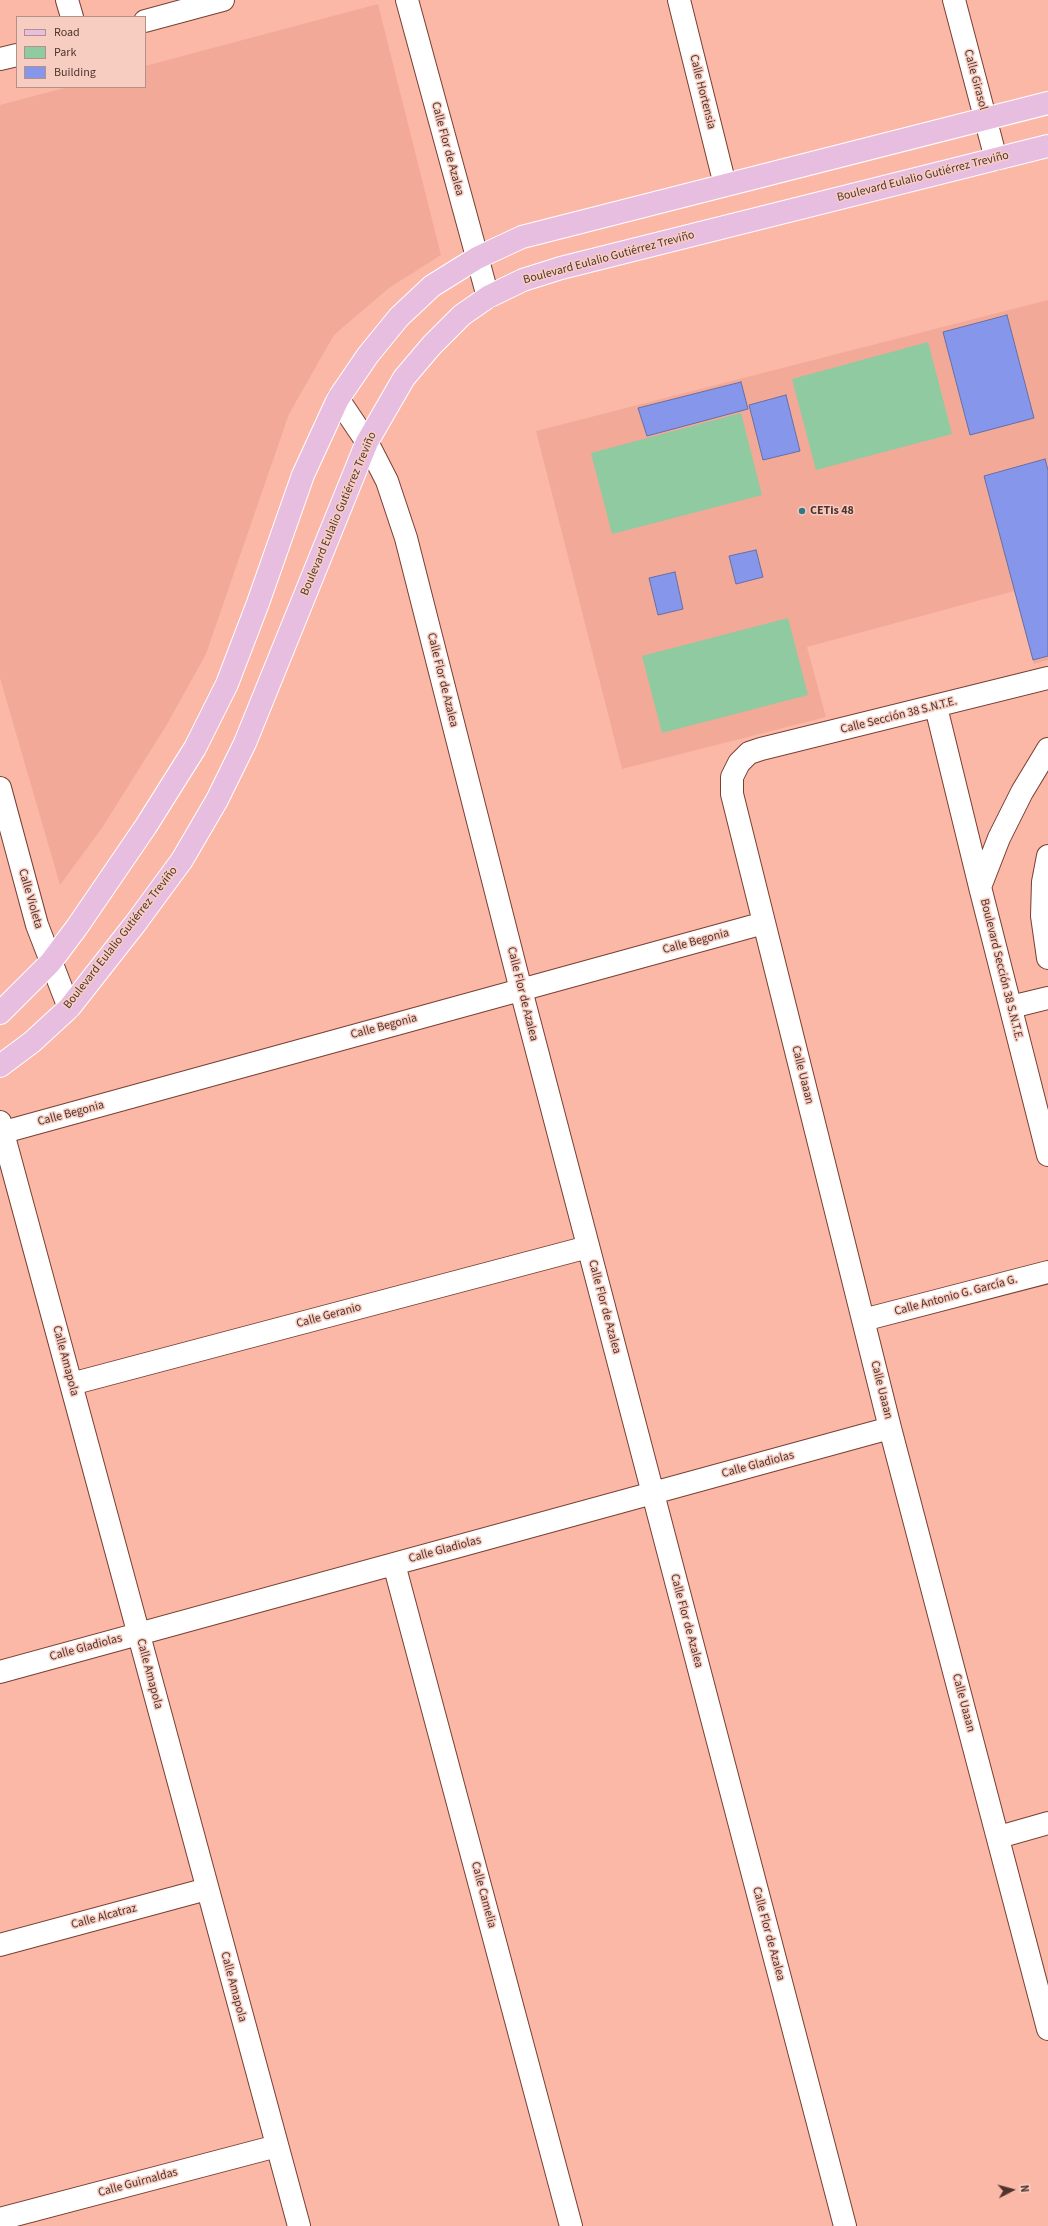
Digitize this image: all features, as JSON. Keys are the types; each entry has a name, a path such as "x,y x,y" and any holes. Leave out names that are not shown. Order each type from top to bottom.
{"main road":[{"path":"0,1013 50,963 77,927 146,826 195,748 227,684 258,603 303,475 338,399 368,354 399,317 432,286 477,258 522,237 725,184 1048,103"},
{"name":"Boulevard Eulalio Gutiérrez Treviño","path":"0,1066 32,1042 69,1008 135,924 182,860 217,800 245,743 367,442 404,378 432,345 462,315 488,297 523,280 561,268 1048,146"}],"street":[{"path":"67,0 72,16"},
{"path":"146,21 223,0"},
{"name":"Calle Flor de Azalea","path":"407,0 488,297"},
{"name":"Calle Hortensia","path":"679,0 725,184"},
{"name":"Calle Girasol","path":"954,0 996,159"},
{"path":"0,59 16,55"},
{"name":"Calle Flor de Azalea","path":"338,399 367,442 387,481 406,538 521,990 844,2226"},
{"name":"Calle Sección 38 S.N.T.E.","path":"750,753 1048,678"},
{"path":"936,707 980,887"},
{"name":"Boulevard Sección 38 S.N.T.E.","path":"1048,749 1022,792 999,838 980,887 1048,1155"},
{"name":"Calle Uaaan","path":"750,753 739,763 732,777 732,794 890,1428 1048,2029"},
{"name":"Calle Violeta","path":"0,788 37,925 50,963 69,1008"},
{"path":"1048,856 1044,882 1042,916 1048,958"},
{"name":"Calle Begonia","path":"2,1127 521,990 764,923"},
{"path":"1011,1007 1048,998"},
{"name":"Calle Amapola","path":"2,1127 299,2226"},
{"name":"Calle Geranio","path":"71,1384 588,1247"},
{"name":"Calle Antonio G. García G.","path":"863,1320 1048,1272"},
{"name":"Calle Gladiolas","path":"0,1672 890,1428"},
{"name":"Calle Camelia","path":"394,1564 571,2226"},
{"path":"998,1837 1048,1823"},
{"name":"Calle Alcatraz","path":"0,1945 207,1890"},
{"name":"Calle Guirnaldas","path":"0,2219 277,2146"}],"shaded area":[{"path":"378,4 441,255 389,288 334,335 289,414 206,654 166,726 102,828 60,885 0,678 0,105 64,88 146,88 146,66"},
{"name":"CETis 48","path":"1048,300 1048,660 1034,664 1014,591 807,647 826,717 622,769 536,431"}],"green space":[{"path":"928,342 952,434 816,470 792,379"},
{"path":"741,413 762,495 612,534 591,453"},
{"path":"788,618 808,695 662,733 642,656"}],"building":[{"path":"1007,315 1034,418 970,435 943,332"},
{"path":"741,382 748,409 647,436 638,408"},
{"path":"786,395 800,451 763,460 749,405"},
{"path":"1045,459 1048,470 1048,656 1033,660 984,476"},
{"path":"756,550 763,577 736,584 729,556"},
{"path":"675,572 683,609 658,615 649,578"}],"place":[{"name":"CETis 48","path":"802,511"}]}
